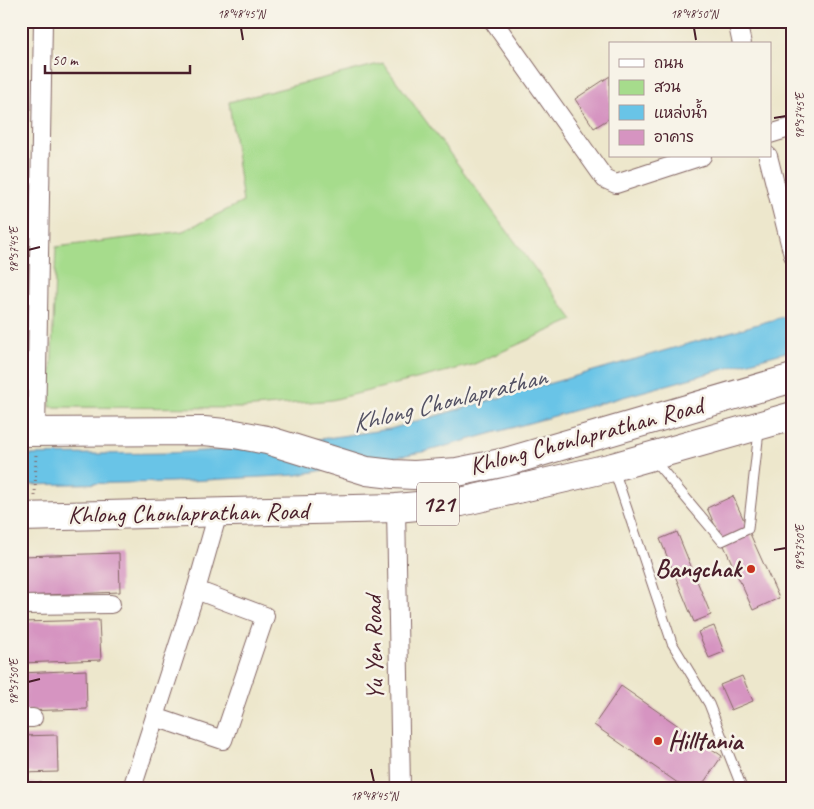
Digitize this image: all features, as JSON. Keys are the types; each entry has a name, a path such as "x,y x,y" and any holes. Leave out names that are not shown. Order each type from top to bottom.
{"main road":[{"name":"Khlong Chonlaprathan Road","path":"29,432 204,430 267,440 367,471 414,475 456,472 506,462 793,378"},
{"name":"Khlong Chonlaprathan Road","path":"28,516 396,508 461,502 613,467 793,416"}],"street":[{"path":"29,432 42,21"},
{"path":"493,21 605,179 616,184 696,158"},
{"path":"737,21 742,42"},
{"path":"772,133 793,127"},
{"path":"768,158 793,256"},
{"name":"Yu Yen Road","path":"396,508 401,788"},
{"path":"132,788 196,590 218,513"},
{"path":"154,717 223,740 266,616 196,590"},
{"path":"21,605 111,604"}],"lane":[{"path":"650,456 722,541 748,529 759,425"},
{"path":"613,467 672,643 709,704 742,788"}],"path":[{"path":"28,516 29,432"}],"green space":[{"path":"383,63 573,320 472,365 332,400 243,408 50,407 56,247 183,231 243,202 229,102"}],"water":[{"path":"793,314 793,350 428,451 297,475 171,482 21,485 21,455 168,453 257,448 390,429"}],"building":[{"path":"665,21 698,21 698,22 666,29"},
{"path":"609,77 609,119 594,128 575,99"},
{"name":"Bangchak","path":"733,496 779,598 753,610 707,508"},
{"path":"677,532 711,615 694,622 660,539"},
{"path":"119,553 120,592 21,596 21,556"},
{"path":"99,620 101,660 21,663 21,622"},
{"path":"714,626 724,652 709,658 698,632"},
{"path":"86,670 87,709 21,711 21,673"},
{"path":"742,676 753,701 731,710 720,685"},
{"name":"Hilltania","path":"621,686 722,756 700,788 685,788 594,725"},
{"path":"57,735 58,772 21,773 21,736"},
{"path":"21,783 42,783 43,788 21,788"}],"place":[{"name":"Bangchak","path":"751,569"},
{"name":"Hilltania","path":"658,741"}],"water label":[{"name":"Khlong Chonlaprathan","path":"449,400"}]}
